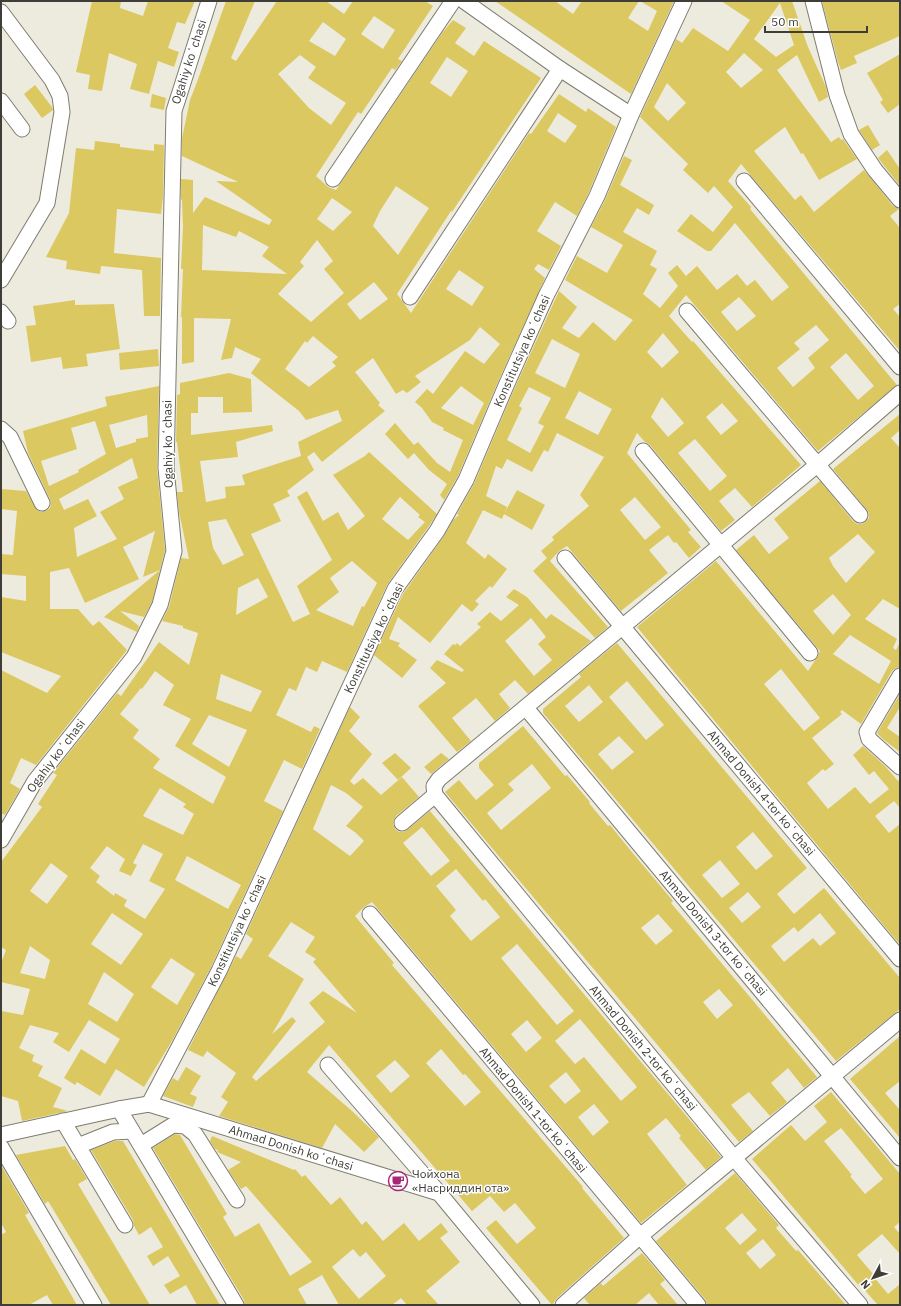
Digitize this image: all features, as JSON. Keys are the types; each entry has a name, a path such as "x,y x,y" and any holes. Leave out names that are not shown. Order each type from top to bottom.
{"street":[{"name":"Ogahiy koʻchasi","path":"1,840 35,781 134,657 160,604 174,551 166,468 174,111 209,1"},
{"path":"333,179 453,1"},
{"path":"464,1 560,69 631,116"},
{"name":"Konstitutsiya koʻchasi","path":"149,1104 219,971 395,589 437,531 466,480 543,303 597,196 631,116 684,1"},
{"path":"813,1 837,95 851,134 875,170 900,200"},
{"path":"1,12 52,80 60,96 62,112 48,203 1,280"},
{"path":"410,297 560,69"},
{"path":"1,101 22,130"},
{"path":"744,181 900,367"},
{"path":"687,311 860,515"},
{"path":"402,823 435,791 439,779 817,465 900,393"},
{"path":"1,429 10,437 42,503"},
{"path":"643,451 810,653"},
{"name":"Ahmad Donish 4-tor koʻchasi","path":"565,558 900,959"},
{"path":"900,676 867,732 869,739 900,767"},
{"name":"Ahmad Donish 3-tor koʻchasi","path":"526,708 900,1158"},
{"name":"Ahmad Donish 2-tor koʻchasi","path":"435,791 734,1158 860,1305"},
{"name":"Ahmad Donish 1-tor koʻchasi","path":"370,914 639,1237 698,1305"},
{"path":"563,1305 639,1237 900,1020"},
{"path":"328,1065 439,1193 532,1305"},
{"name":"Ahmad Donish koʻchasi","path":"1,1135 119,1109 149,1104 439,1193"},
{"path":"119,1109 236,1305"},
{"path":"63,1121 126,1225"},
{"path":"140,1145 174,1125 185,1126 195,1134 237,1200"},
{"path":"78,1146 113,1132 132,1131"},
{"path":"1,1147 94,1305"}],"building":[{"path":"92,1 121,1 120,8 143,16 148,1 195,1 185,24 177,22 168,48 179,52 174,67 158,61 149,94 130,89 137,64 109,53 102,91 88,89 90,75 76,72"},
{"path":"226,1 255,1 231,58 236,61 277,1 326,1 344,14 353,1 425,1 433,6 398,59 402,61 395,70 392,68 361,114 358,112 316,176 328,187 336,190 442,33 453,20 466,28 455,43 474,56 484,41 541,78 397,294 411,313 529,133 531,134 559,94 586,112 588,108 616,127 589,192 577,216 555,202 537,231 561,246 549,270 538,264 534,269 545,278 497,384 458,476 444,500 440,495 447,484 429,470 414,453 408,459 385,434 395,423 414,445 418,442 437,463 450,472 463,440 443,430 444,428 432,422 422,408 415,402 427,389 433,394 465,351 484,364 500,344 480,327 470,340 415,376 421,382 407,393 403,390 396,394 373,358 355,372 380,403 378,405 385,411 322,462 314,452 307,457 314,470 287,491 290,496 273,504 281,521 251,534 293,622 310,614 297,586 332,560 297,497 307,491 323,521 338,512 348,530 365,516 333,475 365,456 369,452 437,514 387,585 347,672 322,661 317,672 306,667 296,691 289,688 276,715 311,732 314,726 320,729 302,769 284,760 264,801 283,811 211,967 173,1039 144,1087 116,1069 100,1096 77,1082 75,1085 64,1078 81,1049 105,1064 120,1039 89,1020 69,1052 53,1042 59,1033 30,1025 19,1048 34,1055 32,1061 43,1066 38,1076 62,1088 53,1107 68,1111 22,1121 18,1101 1,1096 1,1011 23,1015 30,989 1,982 1,963 6,950 1,947 1,862 42,807 38,804 57,775 53,773 117,693 121,696 159,642 189,665 198,633 183,628 183,626 162,621 169,607 181,558 189,559 179,512 177,492 183,492 176,442 177,395 180,394 180,383 229,373 251,379 252,412 223,413 223,397 198,397 198,413 191,413 191,435 272,425 273,431 236,442 238,457 200,461 206,502 226,498 225,487 245,485 242,475 301,456 298,442 342,421 338,410 306,420 299,411 251,373 261,359 235,347 232,358 221,360 231,319 194,318 194,362 182,364 181,317 183,269 181,269 183,227 181,179 193,180 193,213 205,197 269,225 272,220 216,181 238,182 182,156 182,138 190,100","holes":["374,16 395,30 383,49 361,34","323,22 346,39 335,56 309,41","300,55 316,67 308,78 346,103 331,125 309,108 278,74","447,57 468,71 451,97 430,83","558,113 577,126 565,143 547,131","396,186 429,208 398,255 373,226 380,211","332,198 352,212 333,231 317,219","203,225 236,237 239,231 269,247 262,256 287,274 202,270","317,240 333,261 324,269 344,293 311,322 278,294 304,266 300,262","459,270 484,287 472,306 446,289","374,282 388,299 360,320 347,304","313,336 338,357 332,362 336,366 309,387 285,369 305,341 307,343","461,386 484,403 473,425 441,408","400,497 420,515 418,517 425,522 408,540 382,519","226,519 244,555 223,565 213,548 208,522","352,561 377,583 364,607 362,606 353,626 316,610 339,592 330,578","258,578 268,597 236,615 238,588","155,671 174,685 163,705 191,719 175,746 226,777 213,804 153,768 160,759 133,738 139,730 120,714 141,688 142,689","221,674 262,691 251,712 216,699","209,715 247,730 229,767 192,744","160,788 186,804 183,807 194,814 183,835 143,816","143,844 163,854 149,881 165,889 145,919 124,906 127,900 115,893 114,896 96,882 100,876 90,868 107,846 125,859 119,871 131,876 137,865 133,863","187,856 241,885 228,909 175,880","51,863 68,876 47,904 30,891","112,913 143,934 121,965 91,944","30,946 50,960 45,979 20,973","171,958 195,974 177,1005 151,987","104,972 134,994 117,1022 88,1004"]},
{"path":"495,1 555,1 573,14 582,1 639,1 628,18 648,31 657,11 640,1 674,1 631,94"},
{"path":"721,1 792,1 808,47 826,87 828,97 819,102 797,55 777,70 831,142 839,137 841,140 843,139 857,159 819,180 785,127 754,151 795,200 801,195 814,212 864,170 893,206 899,209 890,216 900,228 900,304 893,309 900,317 900,351 741,164 728,181 897,385 818,451 686,295 669,316 692,342 693,341 801,465 752,507 735,488 719,501 735,520 721,531 650,445 637,433 627,453 691,530 688,532 701,547 689,558 668,535 649,550 668,573 621,611 567,546 559,551 550,561 608,627 595,638 533,571 547,558 541,551 554,540 552,537 589,506 580,495 604,457 557,433 548,452 544,450 532,472 507,459 502,469 496,466 486,496 507,507 505,512 517,490 545,505 532,530 504,514 502,519 483,510 466,543 485,559 488,554 507,569 492,588 490,586 475,601 479,604 472,612 462,604 430,643 398,617 389,639 400,643 398,646 417,660 402,678 374,655 403,594 444,536 453,520 459,515 457,514 474,484 513,392 559,291 577,307 562,328 579,338 593,322 615,341 633,320 565,280 577,256 607,273 623,245 591,227 605,200 624,156 632,160 620,185 654,205 649,215 637,208 623,232 657,251 650,265 657,269 643,294 660,308 678,286 668,273 677,265 686,276 697,266 717,290 737,274 747,286 755,280 772,301 789,287 735,223 711,251 707,251 677,231 691,214 713,232 733,207 714,186 708,193 683,170 688,164 640,117 676,39 682,43 693,28 728,51 750,20","holes":["780,3 794,45 776,57 754,39","744,53 763,70 741,88 726,72","667,83 686,103 668,121 654,107","739,297 756,316 737,331 721,312","816,325 829,340 808,358 815,368 793,387 777,368 800,349 794,343","663,333 679,352 662,368 647,352","552,339 580,354 565,388 535,373","846,353 874,386 858,400 830,367","529,387 551,398 538,423 544,426 530,453 507,440 522,408 519,406","579,391 612,409 598,435 565,418","662,397 684,423 668,437 651,417","722,403 738,421 721,435 706,417","695,439 727,476 710,491 678,453","635,497 661,527 645,540 620,510"]},
{"path":"822,1 900,1 900,36 854,56 857,63 841,70"},
{"path":"900,54 900,104 888,113 880,102 883,100 867,73"},
{"path":"35,85 53,110 42,118 24,94"},
{"path":"152,94 166,98 164,110 150,107"},
{"path":"868,125 880,145 872,150 859,130"},
{"path":"95,141 120,144 120,147 154,151 154,144 164,145 163,197 161,214 117,209 114,253 161,258 160,316 144,316 142,270 101,266 100,274 66,269 67,261 46,257 69,213 76,148 94,150"},
{"path":"887,150 900,169 900,186 878,158"},
{"path":"75,300 75,305 114,304 120,349 86,354 88,366 63,369 61,357 31,362 26,326 36,325 33,306"},
{"path":"158,349 159,366 120,370 119,353"},
{"path":"159,386 157,468 165,550 160,570 143,577 155,531 123,547 139,579 85,603 69,568 50,572 50,609 78,609 93,626 99,621 127,650 36,765 21,758 10,783 20,789 5,815 1,813 1,670 47,693 61,676 1,652 1,597 26,601 26,576 1,574 1,554 13,555 17,511 1,509 1,489 26,491 37,510 41,512 50,508 50,499 28,453 23,431 107,406 105,397","holes":["147,415 148,437 136,439 136,442 116,448 109,425","95,421 106,454 78,470 79,472 49,486 41,461 77,449 71,428","132,458 138,478 118,487 124,499 100,512 117,539 77,557 74,528 97,516 88,499 64,510 59,499"]},
{"path":"900,414 900,430 891,438 900,448 900,609 883,599 865,619 897,639 893,648 896,650 900,642 900,667 892,671 861,724 842,710 840,712 842,714 812,738 834,764 825,771 823,769 807,783 828,809 855,787 870,804 889,789 874,771 869,775 853,755 863,746 885,766 898,781 900,779 900,808 894,801 875,816 889,833 900,824 900,945 637,627 716,561 808,671 820,651 736,550 754,535 769,554 789,538 774,519 820,481 853,521 857,524 862,524 865,522 869,518 869,513 833,469","holes":["858,534 875,552 846,583 829,558","833,594 851,615 833,635 813,611","850,635 891,661 879,684 833,654","781,669 820,718 804,731 764,684"]},
{"path":"160,570 152,602 144,617 120,611 139,626 137,632 104,617"},
{"path":"514,589 527,597 546,619 551,614 591,641 528,694 515,680 499,694 510,708 495,721 476,698 452,718 471,741 457,752 418,706 446,683 430,668 437,660 462,672 464,670 444,654 453,644 455,645 457,643 460,646 481,627 477,624 490,612 501,621 519,605 506,597","holes":["531,618 546,637 538,644 552,660 534,676 505,641"]},
{"path":"617,643 807,868 777,894 794,914 824,888 900,978 900,1009 836,1061 543,713 543,709 581,677 579,674","holes":["627,681 664,725 646,740 609,697","589,685 603,702 579,722 565,706","619,736 634,752 612,770 598,754","753,832 773,856 756,870 736,847","720,860 740,884 722,898 702,875","748,892 761,907 742,923 729,908","820,913 836,933 820,946 813,938 784,962 771,946 794,927 798,932"]},
{"path":"900,694 900,707 887,728 900,737 900,752 877,733"},
{"path":"350,707 360,717 349,731 372,754 350,781 354,785 363,778 381,795 402,777 419,797 396,816 393,824 395,829 399,832 407,830 430,811 721,1157 706,1170 679,1138 681,1136 666,1118 647,1134 687,1185 641,1223 372,902 364,907 355,916 394,963 392,965 583,1187 582,1188 624,1238 557,1298 552,1305 486,1228 496,1220 517,1244 536,1228 515,1203 504,1212 490,1196 472,1211 329,1045 307,1072 352,1111 379,1137 364,1152 335,1124 322,1148 219,1116 228,1102 221,1097 236,1073 207,1051 203,1057 188,1050 236,956 241,959 253,939 246,934","holes":["331,785 346,793 363,807 346,826 364,841 350,856 313,829","422,827 450,861 431,876 403,843","456,869 483,901 485,899 500,917 471,941 450,916 456,910 436,886","291,922 315,937 305,952 316,959 313,962 357,1013 323,991 309,1003 325,1022 256,1081 252,1077 296,1021 292,1017 272,1034 304,979 268,956","517,944 574,1011 557,1025 501,958","580,1019 637,1087 621,1101 584,1057 575,1064 555,1041","527,1020 542,1038 526,1052 511,1034","441,1049 463,1075 465,1074 481,1092 465,1106 426,1063","395,1060 410,1076 391,1093 376,1076","566,1072 581,1091 565,1104 549,1086","594,1104 609,1122 593,1136 578,1117"]},
{"path":"523,726 565,776 567,775 590,802 589,803 608,826 610,825 673,901 671,903 817,1077 804,1088 788,1068 771,1083 787,1102 770,1116 749,1092 731,1105 753,1131 739,1142 445,792 459,780 476,800 494,785 479,768 479,763","holes":["532,764 551,788 501,830 487,813 514,790 508,784","658,914 673,931 656,945 641,928","719,989 733,1005 717,1019 703,1002"]},
{"path":"395,753 411,768 398,780 382,763"},
{"path":"441,753 449,759 431,774 424,767"},
{"path":"900,1036 900,1081 885,1093 900,1110 900,1138 850,1079"},
{"path":"186,1067 201,1076 190,1094 197,1097 193,1107 163,1096 173,1078 178,1081"},
{"path":"831,1092 900,1174 900,1222 894,1227 900,1234 900,1254 882,1234 857,1255 888,1294 900,1284 900,1305 876,1305 877,1304 861,1286 860,1287 752,1159 791,1125 805,1141 827,1122 814,1106","holes":["841,1128 883,1179 865,1194 850,1176 852,1175 824,1141"]},
{"path":"175,1134 180,1135 227,1214 223,1217 235,1237 259,1223 290,1276 312,1262 246,1186 241,1189 228,1170 241,1162 217,1152 218,1150 215,1149 210,1141 212,1136 294,1170 295,1169 302,1177 305,1175 331,1205 340,1197 362,1225 366,1221 383,1241 404,1223 419,1241 441,1223 448,1232 440,1238 460,1262 426,1291 439,1305 407,1305 401,1298 392,1305 339,1305 322,1275 298,1289 307,1305 245,1305 244,1300 153,1148","holes":["353,1249 360,1257 366,1252 386,1276 359,1299 332,1267"]},
{"path":"115,1141 123,1141 220,1305 197,1305 186,1285 170,1294 164,1285 180,1276 168,1256 153,1266 147,1256 163,1247 151,1227 139,1235 134,1226 133,1220 91,1150"},
{"path":"65,1146 87,1179 78,1184 150,1305 111,1305 48,1201 45,1204 16,1155"},
{"path":"1,1165 29,1213 25,1215 77,1305 53,1305 47,1295 29,1305 1,1305 1,1235 6,1232 1,1223"},
{"path":"735,1173 779,1225 776,1228 796,1251 798,1250 846,1305 708,1305 705,1299 656,1241","holes":["742,1213 757,1230 740,1245 725,1228","763,1239 776,1255 760,1269 746,1253"]},
{"path":"642,1253 665,1280 660,1284 678,1305 659,1305 649,1293 635,1305 590,1305 584,1298 601,1283 603,1286"}],"place":[{"name":"Чойхона «Насриддин ота»","path":"398,1181"}]}
